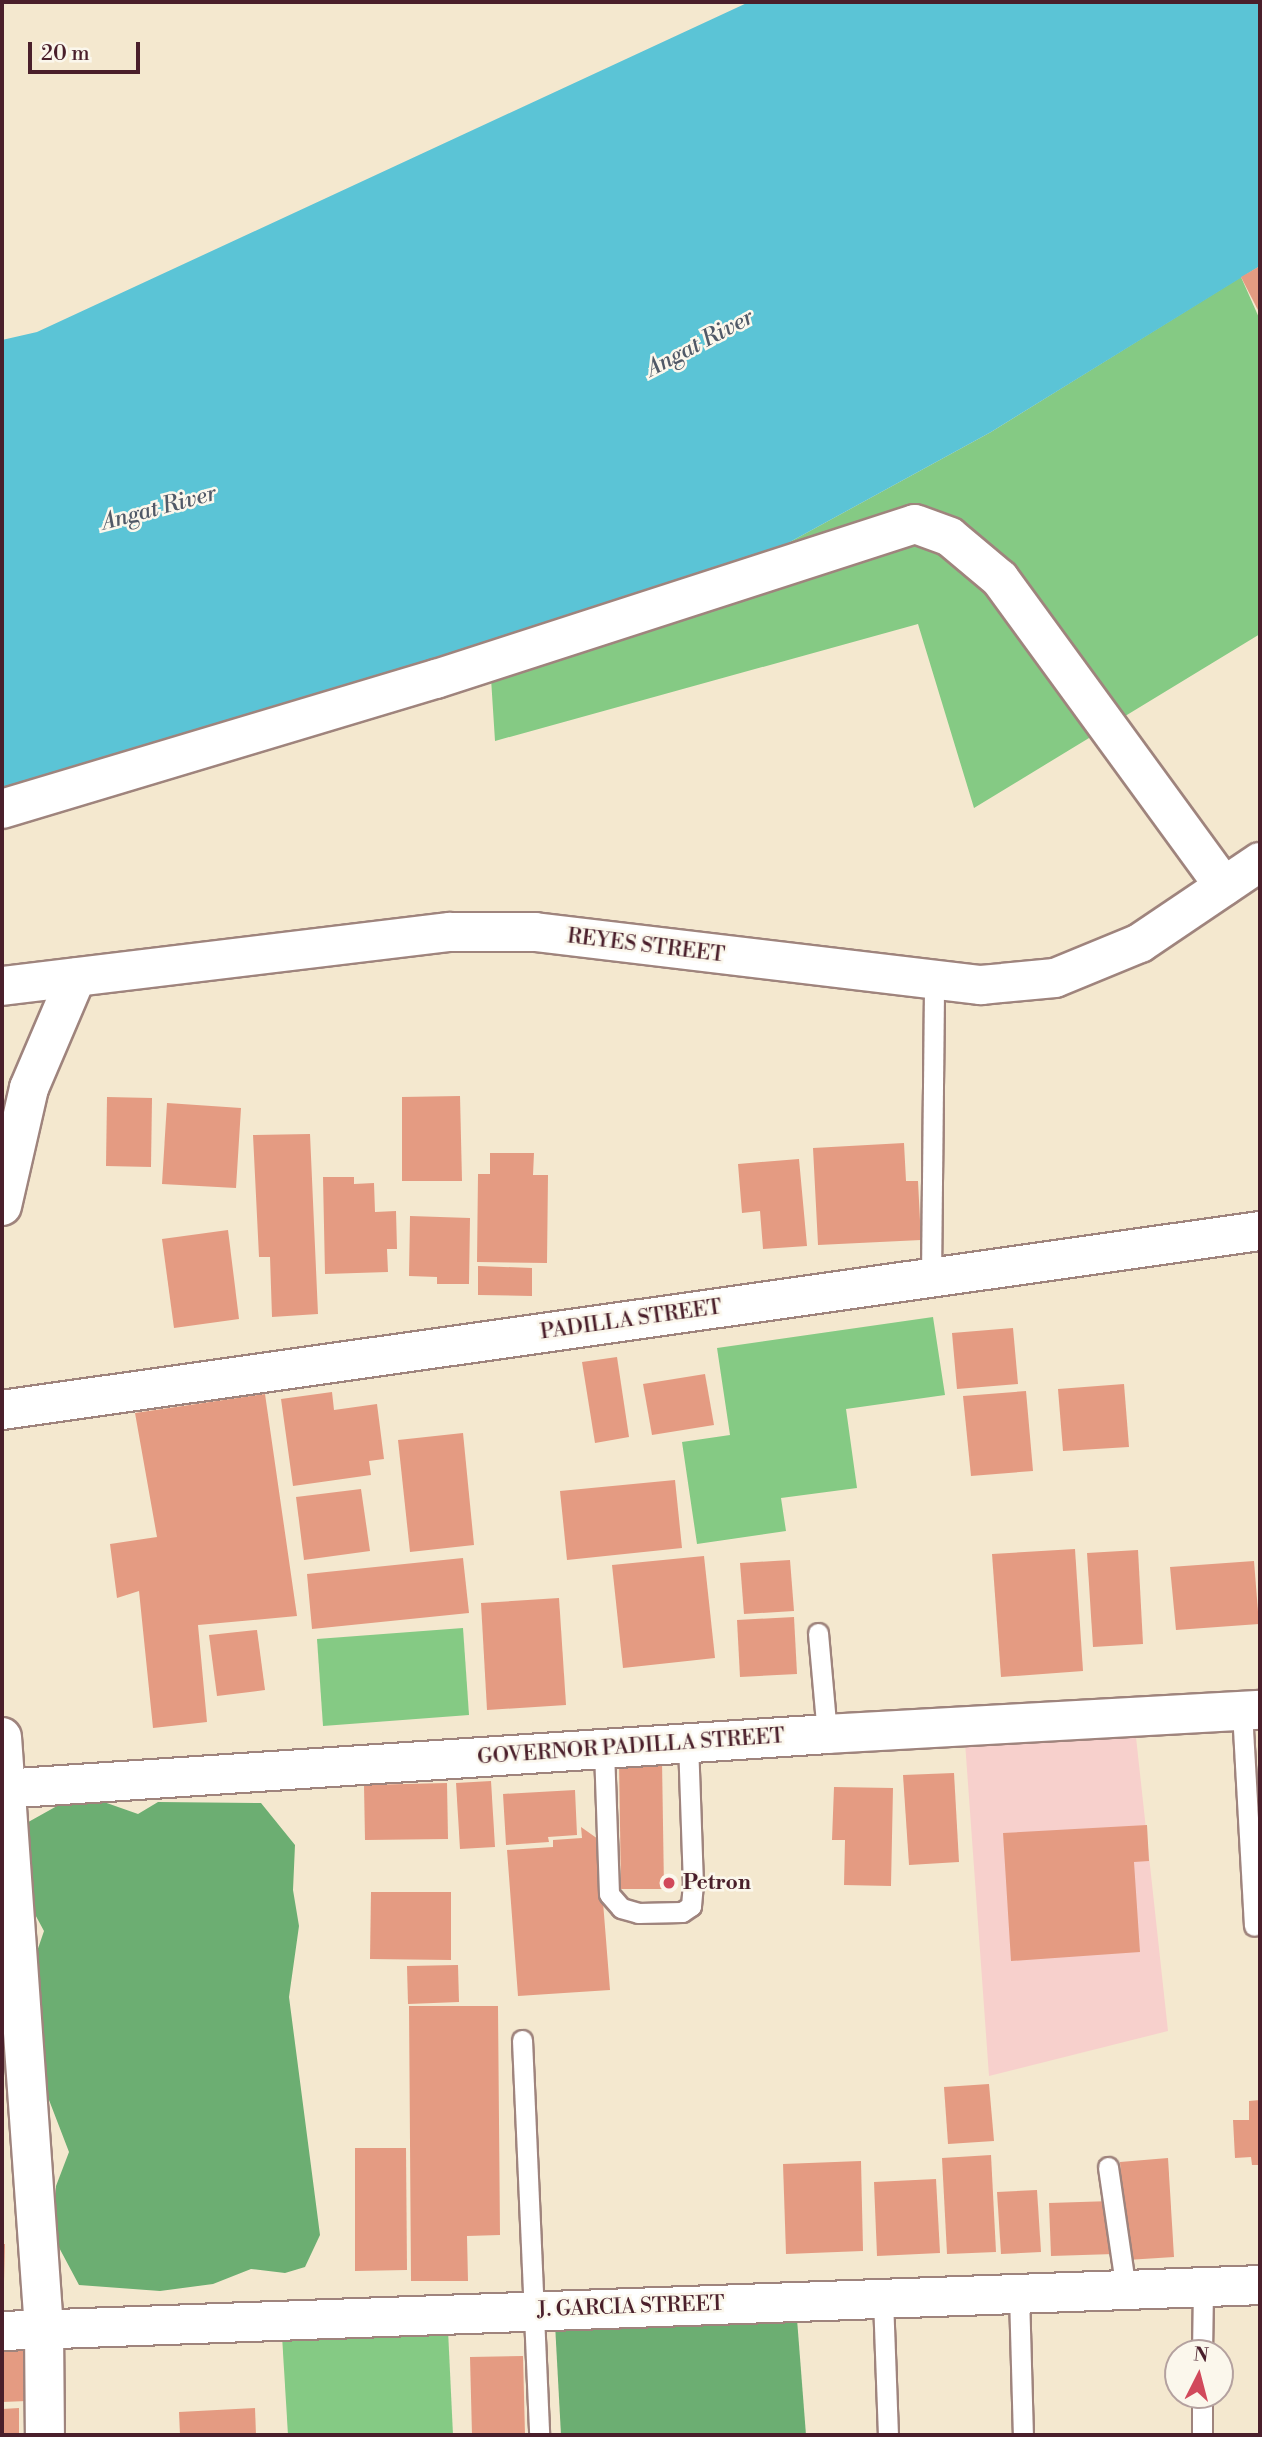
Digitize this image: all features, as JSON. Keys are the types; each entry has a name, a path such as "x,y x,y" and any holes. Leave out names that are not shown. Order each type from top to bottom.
{"street":[{"path":"2,809 449,675 915,524 950,537 1000,579 1224,886"},
{"name":"REYES STREET","path":"2,986 450,932 535,932 981,985 1055,978 1140,943 1260,862"},
{"path":"2,1206 29,1088 76,978"},
{"name":"PADILLA STREET","path":"2,1410 1260,1231"},
{"name":"GOVERNOR PADILLA STREET","path":"2,1789 827,1734 1251,1711"},
{"path":"2,1737 2,1789 44,2329 45,2435"},
{"name":"J. GARCIA STREET","path":"2,2330 1260,2285"}],"lane":[{"path":"931,1278 934,981"},
{"path":"818,1633 827,1734"},
{"path":"1251,1711 1254,1926"},
{"path":"604,1750 609,1894 621,1908 638,1913 682,1912 691,1906 693,1885 688,1744"},
{"path":"523,2040 531,2311 538,2435"},
{"path":"1108,2167 1126,2290"},
{"path":"1202,2287 1202,2339"},
{"path":"1019,2294 1023,2435"},
{"path":"883,2299 888,2435"},
{"path":"1202,2409 1202,2435"}],"shaded area":[{"path":"1135,1728 1168,2031 989,2076 965,1742"}],"green space":[{"path":"1241,277 1260,320 1260,634 974,808 918,624 495,741 489,647 613,608 788,543 991,432"},
{"path":"933,1317 945,1395 846,1409 857,1488 781,1498 786,1531 697,1544 682,1442 730,1435 717,1348"},
{"path":"463,1628 469,1715 323,1726 317,1639"},
{"path":"101,1801 138,1814 158,1802 261,1803 295,1845 293,1890 299,1926 289,1997 320,2235 305,2267 285,2273 251,2269 213,2284 160,2291 79,2285 55,2240 56,2186 69,2152 44,2087 43,2033 32,1966 44,1931 18,1883 14,1830 57,1806"},
{"path":"797,2319 806,2435 561,2435 555,2324"},
{"path":"448,2330 453,2435 288,2435 282,2336"}],"water":[{"name":"Angat River","path":"749,2 1260,2 1260,266 991,432 788,543 613,608 2,793 2,340 37,332"}],"building":[{"path":"1260,266 1260,314 1241,277"},
{"path":"460,1096 462,1181 402,1181 402,1097"},
{"path":"107,1097 152,1098 151,1167 106,1166"},
{"path":"167,1103 241,1108 236,1188 162,1184"},
{"path":"310,1134 318,1314 272,1317 270,1257 259,1257 253,1135"},
{"path":"904,1143 906,1181 918,1181 921,1240 818,1245 813,1148"},
{"path":"490,1153 534,1153 533,1175 548,1175 547,1263 477,1262 478,1174 490,1174"},
{"path":"799,1159 807,1246 763,1249 760,1211 742,1213 738,1164"},
{"path":"323,1177 354,1177 354,1184 374,1183 375,1212 396,1211 397,1249 387,1249 388,1272 325,1274"},
{"path":"410,1216 470,1218 469,1284 437,1284 437,1277 409,1276"},
{"path":"228,1230 239,1319 174,1328 162,1239"},
{"path":"478,1266 532,1268 532,1296 478,1295"},
{"path":"1013,1328 1018,1384 957,1389 952,1333"},
{"path":"617,1357 629,1437 595,1443 582,1362"},
{"path":"705,1374 714,1425 652,1435 643,1384"},
{"path":"1124,1384 1129,1447 1063,1451 1058,1389"},
{"path":"1026,1391 1033,1471 971,1476 963,1396"},
{"path":"332,1392 334,1410 377,1404 384,1459 369,1461 371,1475 293,1486 281,1399"},
{"path":"265,1394 297,1616 198,1625 207,1722 153,1728 139,1591 117,1598 110,1544 157,1537 135,1413"},
{"path":"463,1433 474,1545 410,1552 398,1440"},
{"path":"675,1480 682,1548 567,1560 560,1491"},
{"path":"361,1489 370,1551 304,1560 296,1497"},
{"path":"1075,1549 1083,1671 1001,1677 992,1554"},
{"path":"1138,1550 1143,1644 1093,1647 1087,1553"},
{"path":"704,1556 715,1658 623,1668 612,1565"},
{"path":"463,1558 469,1613 312,1629 307,1574"},
{"path":"790,1560 794,1611 744,1614 740,1563"},
{"path":"1254,1561 1259,1624 1176,1630 1170,1567"},
{"path":"559,1598 566,1705 487,1710 481,1603"},
{"path":"794,1617 797,1674 740,1677 737,1620"},
{"path":"257,1630 265,1690 217,1696 209,1635"},
{"path":"662,1761 664,1889 621,1889 619,1762"},
{"path":"954,1773 959,1862 909,1865 903,1775"},
{"path":"491,1781 495,1847 460,1849 456,1783"},
{"path":"447,1783 448,1839 365,1840 364,1785"},
{"path":"834,1787 893,1788 891,1886 844,1885 845,1840 832,1840"},
{"path":"575,1790 577,1835 548,1837 549,1842 506,1845 503,1794"},
{"path":"1147,1825 1149,1861 1134,1862 1140,1952 1011,1961 1003,1833"},
{"path":"581,1827 598,1839 610,1990 518,1996 507,1850 553,1847 553,1840 582,1838"},
{"path":"371,1892 451,1892 451,1960 370,1959"},
{"path":"458,1965 459,2002 408,2004 407,1966"},
{"path":"409,2006 498,2006 500,2235 467,2236 468,2281 411,2281"},
{"path":"989,2084 994,2141 948,2144 944,2087"},
{"path":"1260,2100 1260,2165 1252,2165 1251,2157 1235,2158 1233,2120 1249,2120 1249,2101"},
{"path":"355,2148 406,2148 407,2270 355,2271"},
{"path":"991,2155 996,2252 947,2254 942,2158"},
{"path":"1168,2158 1174,2257 1127,2260 1120,2162"},
{"path":"861,2161 863,2251 786,2254 783,2164"},
{"path":"936,2179 940,2253 877,2256 874,2182"},
{"path":"1037,2190 1041,2252 1001,2254 997,2192"},
{"path":"1112,2201 1114,2254 1051,2256 1049,2203"},
{"path":"2,2244 5,2244 4,2282 2,2282"},
{"path":"2,2342 25,2342 27,2401 2,2402"},
{"path":"523,2356 525,2435 472,2435 470,2357"},
{"path":"19,2408 19,2435 2,2435 2,2409"},
{"path":"255,2408 256,2435 180,2435 179,2412"}],"place":[{"name":"Petron","path":"669,1883"}]}
